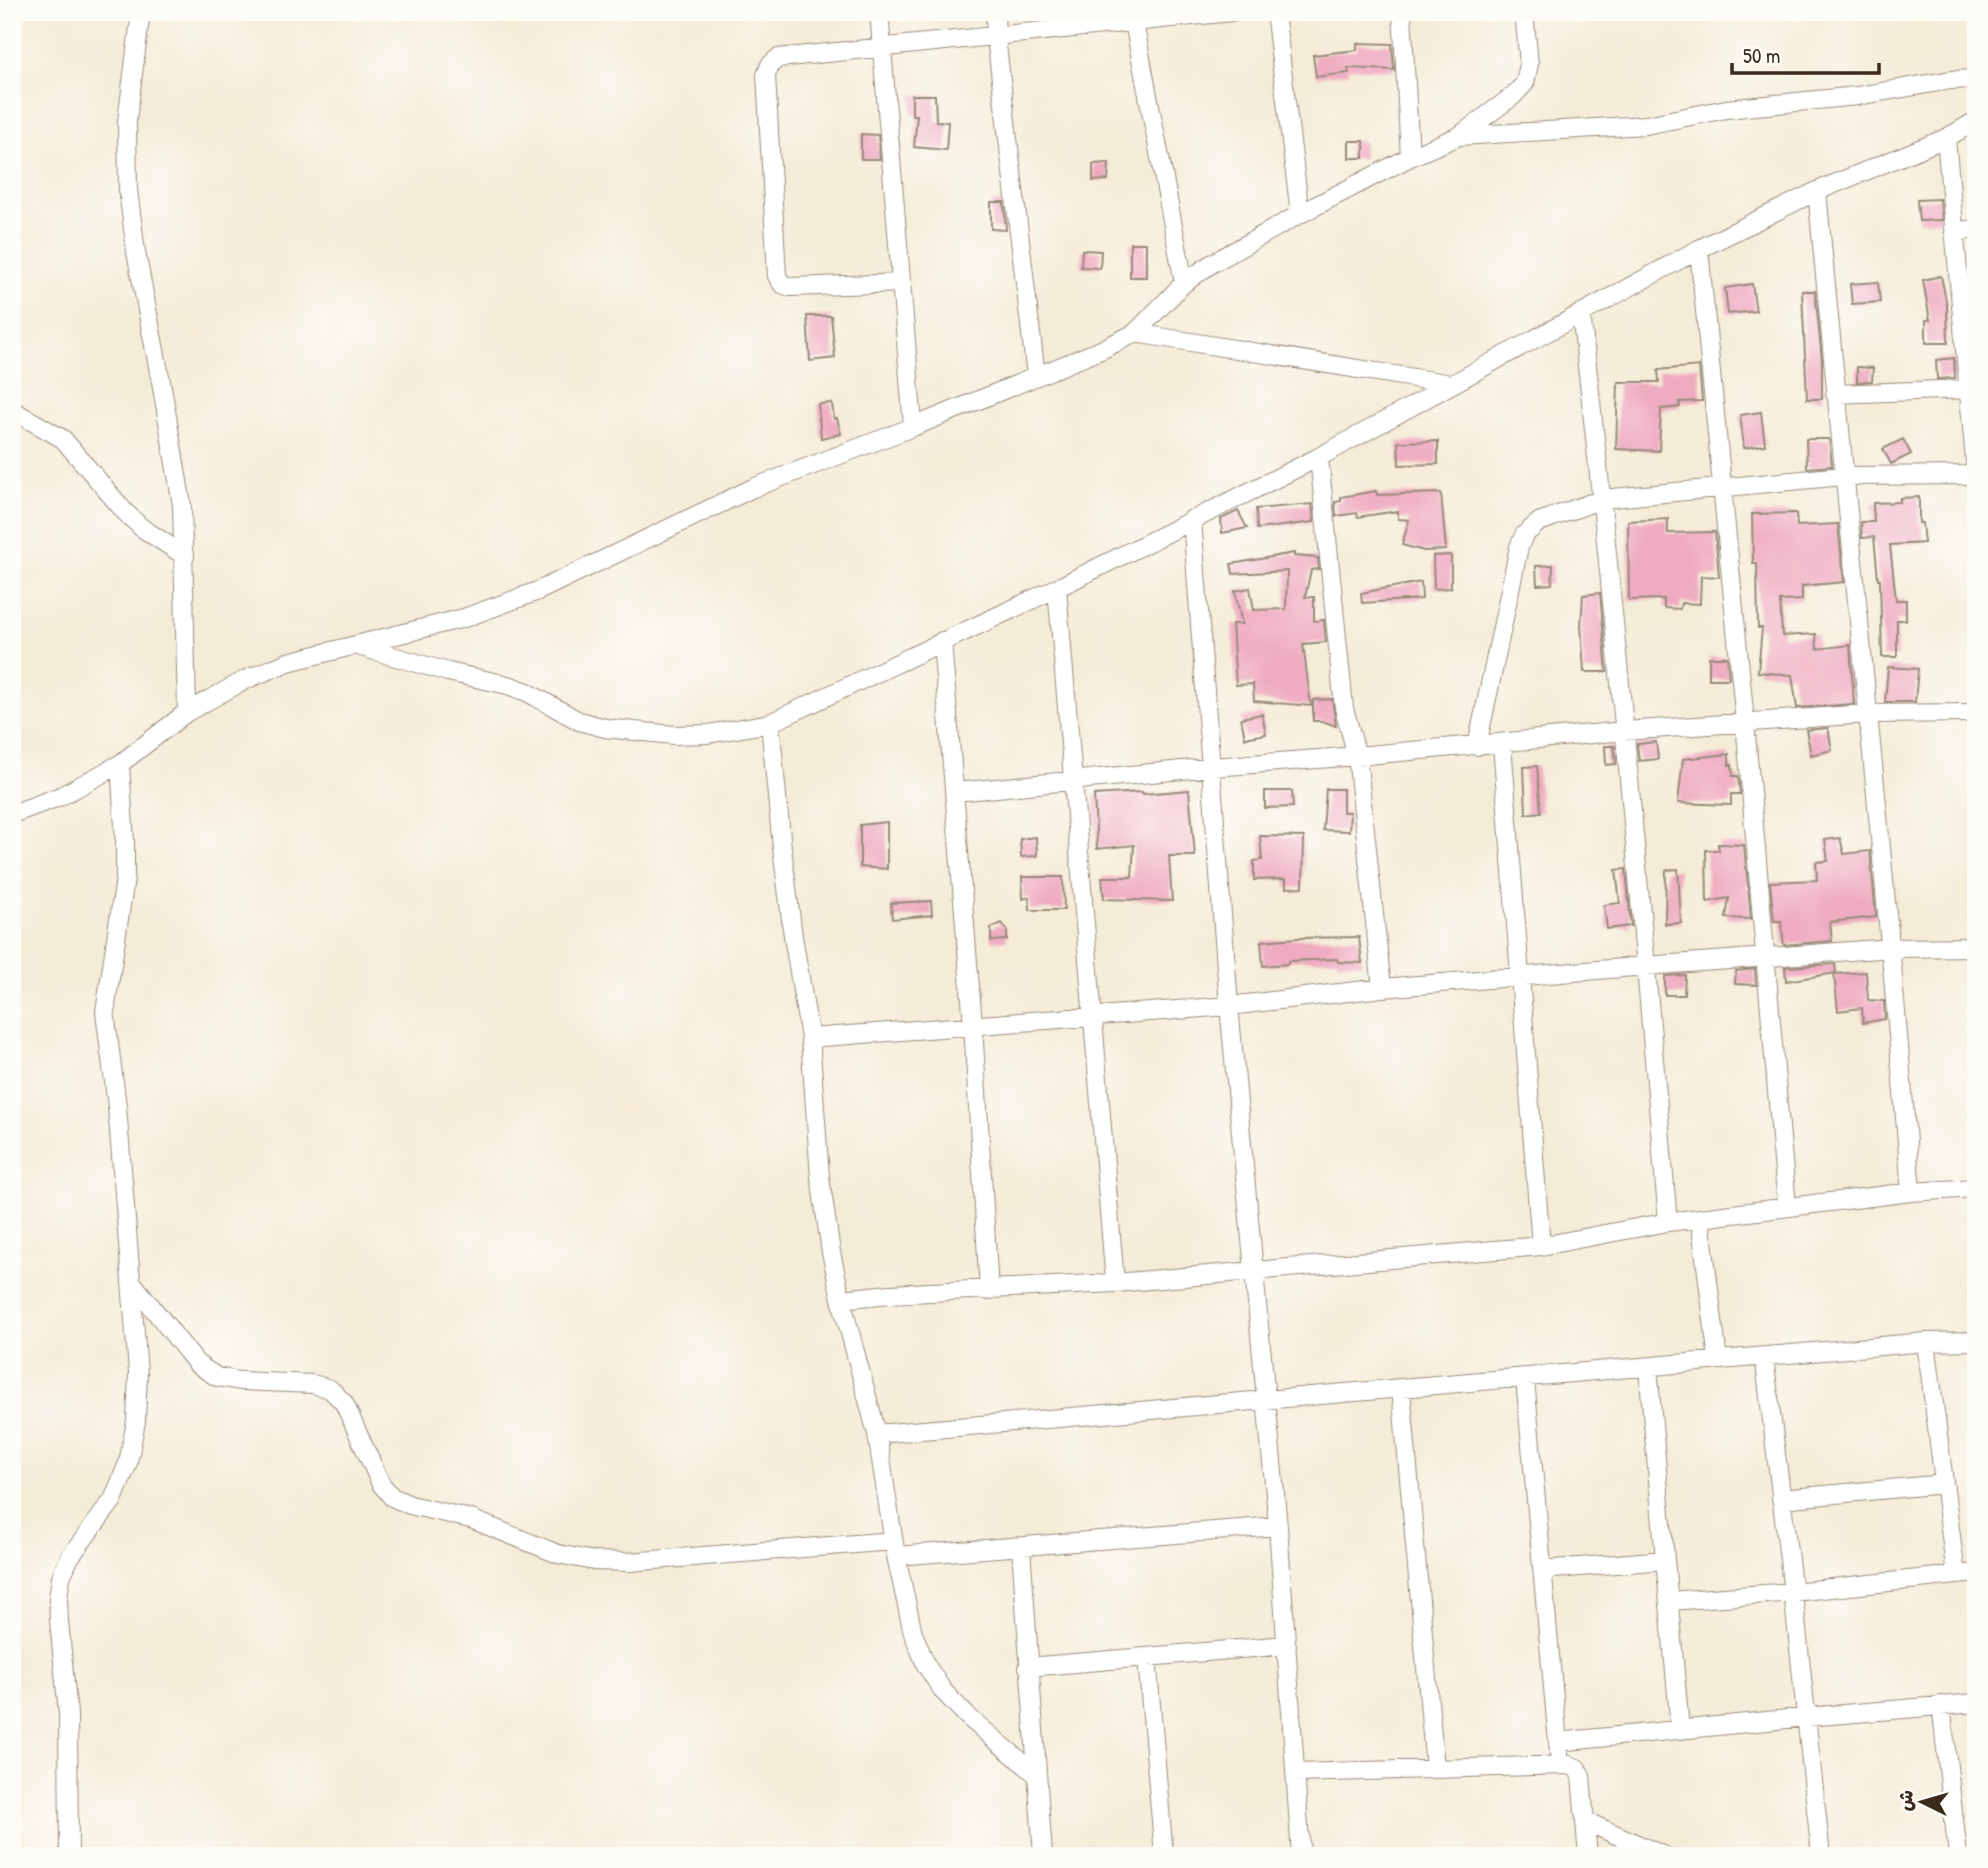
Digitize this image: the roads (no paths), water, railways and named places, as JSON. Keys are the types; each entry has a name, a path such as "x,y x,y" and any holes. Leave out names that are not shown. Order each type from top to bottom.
{"street":[{"path":"141,12 127,121 128,190 136,252 182,505 187,712"},
{"path":"879,12 913,427"},
{"path":"995,12 1036,376"},
{"path":"902,283 790,287 782,284 777,276 766,75 770,65 778,58 996,37 1132,17 1231,12"},
{"path":"1275,12 1300,214"},
{"path":"1402,12 1410,157"},
{"path":"12,814 61,796 120,764 187,712 245,680 288,662 464,618 538,591 753,488 913,427 1135,333 1184,283 1211,264 1410,157 1459,136 1513,96 1525,83 1529,64 1524,12"},
{"path":"1132,17 1184,283"},
{"path":"1459,136 1646,125 1726,109 1857,96 1951,80 1976,79"},
{"path":"358,646 434,669 508,685 527,692 579,721 605,729 708,734 771,723 1057,588 1319,457 1699,249 1816,191 1946,138 1976,121"},
{"path":"1477,746 1518,547 1524,535 1539,522 1602,499 1843,476 1976,474 1946,138"},
{"path":"1816,191 1892,948 1911,1192"},
{"path":"1954,232 1976,229"},
{"path":"1699,249 1745,722 1787,1207"},
{"path":"1581,313 1602,499 1668,1222"},
{"path":"1135,333 1451,384"},
{"path":"1835,394 1968,389"},
{"path":"12,410 63,439 125,512 142,528 185,556"},
{"path":"1319,457 1345,709 1357,756 1382,988"},
{"path":"1192,519 1213,766 1229,1006 1264,1401 1278,1526 1301,1856"},
{"path":"1057,588 1115,1283"},
{"path":"943,641 989,1291"},
{"path":"955,792 1213,766 1502,744 1624,731 1867,713 1976,713"},
{"path":"771,723 784,860 810,1038 820,1177 841,1299 877,1434 895,1549 913,1633 926,1665 943,1691 967,1716 1036,1774"},
{"path":"1502,744 1541,1246"},
{"path":"69,1856 68,1714 58,1598 61,1577 70,1556 113,1500 128,1463 136,1421 138,1373 117,1106 105,1012 125,879 120,764"},
{"path":"810,1038 1229,1006 1382,988 1646,966 1892,948 1976,947"},
{"path":"841,1299 890,1294 1115,1283 1541,1246 1668,1222 1911,1192 1976,1188"},
{"path":"1700,1218 1717,1360"},
{"path":"131,1281 197,1363 217,1377 240,1381 313,1384 330,1389 344,1403 380,1484 392,1497 411,1505 471,1519 558,1554 594,1561 629,1562 895,1549 1021,1548 1278,1526"},
{"path":"877,1434 1926,1342 1976,1341"},
{"path":"1926,1342 1956,1575"},
{"path":"1764,1356 1821,1856"},
{"path":"1648,1367 1680,1729"},
{"path":"1525,1379 1560,1765"},
{"path":"1401,1389 1435,1768"},
{"path":"1782,1499 1944,1484"},
{"path":"1021,1548 1043,1856"},
{"path":"1542,1570 1665,1560"},
{"path":"1668,1601 1793,1592 1976,1573"},
{"path":"1028,1668 1287,1645"},
{"path":"1147,1658 1164,1856"},
{"path":"1558,1741 1976,1703"},
{"path":"1941,1705 1958,1856"},
{"path":"1296,1773 1560,1765 1577,1768 1581,1776 1588,1856"},
{"path":"1585,1821 1664,1856"}]}
